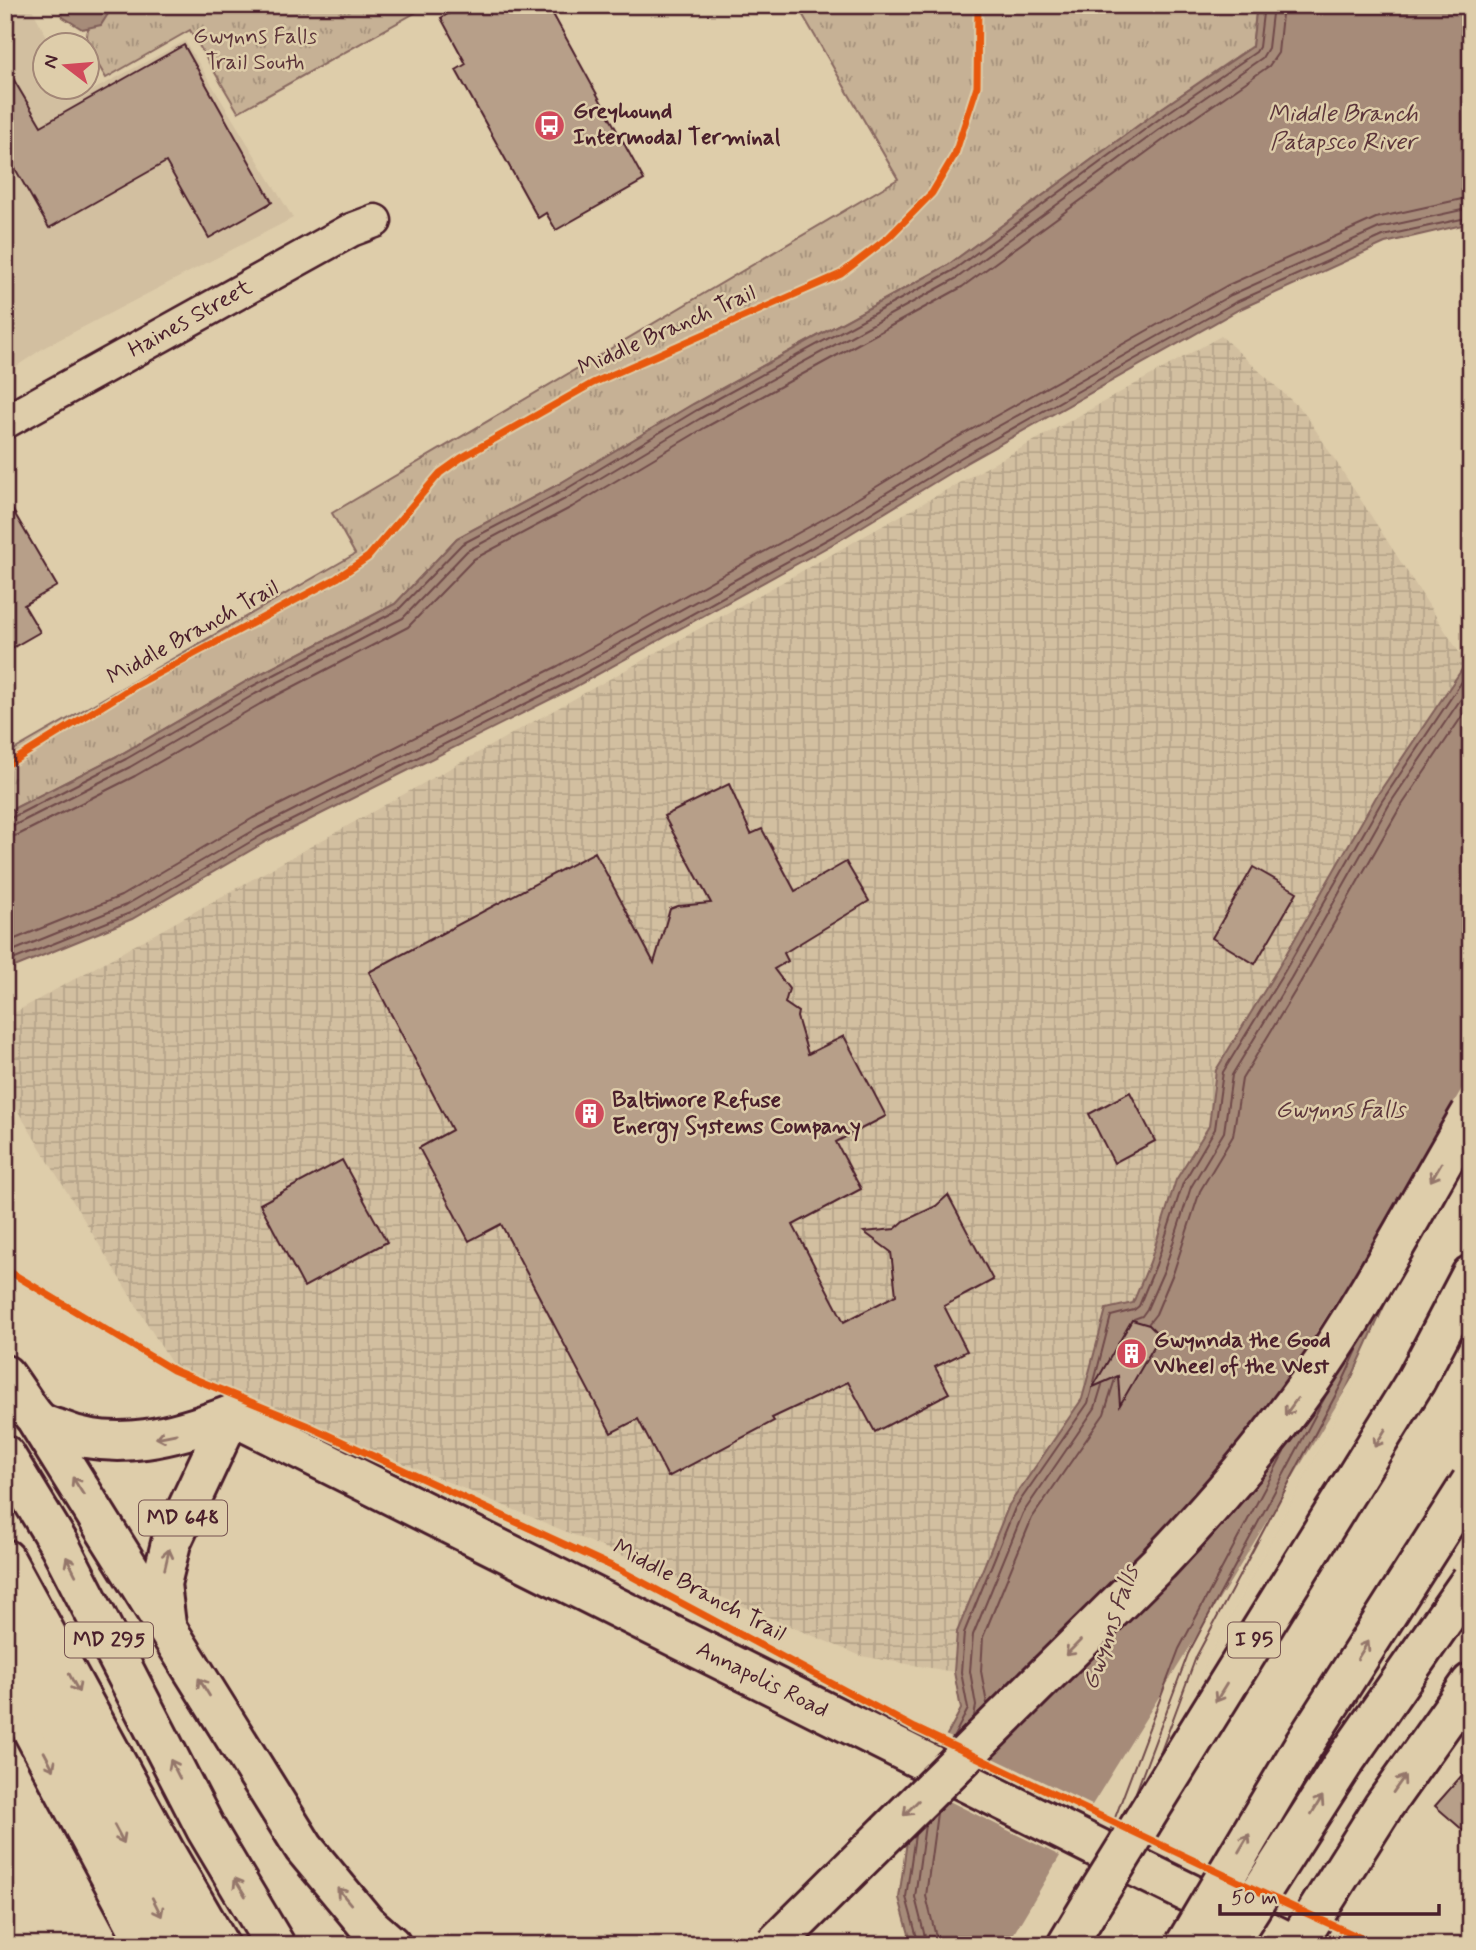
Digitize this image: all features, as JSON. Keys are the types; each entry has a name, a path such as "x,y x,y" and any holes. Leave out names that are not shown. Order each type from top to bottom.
{"main road":[{"path":"774,1945 1158,1563 1210,1509 1252,1459 1325,1358 1369,1289 1471,1113"},
{"path":"1416,1380 1471,1275"},
{"name":"I 95","path":"1067,1945 1416,1380 1471,1300"},
{"path":"5,1375 38,1422 304,1848 366,1923 391,1945"},
{"path":"38,1422 82,1439 113,1442 187,1432 231,1415"},
{"name":"MD 648","path":"166,1627 161,1584 171,1543 231,1415"},
{"name":"Annapolis Road","path":"231,1415 1296,1945"},
{"name":"MD 295","path":"5,1455 59,1544 206,1829 275,1945"},
{"path":"1185,1945 1303,1746 1471,1482"},
{"name":"MD 295","path":"5,1559 152,1860 219,1945"},
{"path":"1227,1945 1342,1765 1471,1580"},
{"path":"5,1623 152,1860 177,1945"},
{"path":"5,1679 147,1945"},
{"path":"1296,1945 1383,1807 1471,1683"}],"street":[{"name":"Haines Street","path":"5,422 351,230 375,221"}],"shaded area":[{"path":"5,5 30,5 44,32 32,32 32,102 102,102 102,85 185,41 293,218 45,347 5,374"},
{"path":"1221,336 1304,412 1466,663 1376,797 1216,1070 1209,1126 1176,1180 1150,1262 1133,1303 1106,1309 1082,1399 1009,1505 957,1632 954,1672 861,1656 173,1366 5,1090 5,1018"}],"green space":[{"name":"Gwynns Falls Trail South","path":"117,5 429,5 238,112 190,30 106,78 102,71 102,32 88,32 88,28 99,23"},
{"path":"797,5 1257,5 1252,46 1162,108 948,265 693,404 559,484 457,538 395,604 247,681 123,753 5,813 5,755 355,554 332,513 898,179"}],"water":[{"path":"58,5 117,5 113,6 101,25 82,29 63,17"},
{"name":"Middle Branch Patapsco River","path":"1257,5 1471,5 1471,223 1385,243 1238,310 966,463 840,540 571,689 265,842 132,919 5,971 5,813 123,753 247,681 395,604 457,538 559,484 693,404 948,265 1162,108 1252,47"},
{"name":"Gwynns Falls","path":"1471,656 1471,1137 1428,1209 1347,1388 1203,1660 1111,1902 1119,1945 912,1945 899,1898 913,1798 961,1709 954,1672 957,1632 1009,1505 1082,1399 1106,1309 1133,1303 1150,1262 1176,1180 1209,1126 1216,1070 1376,797"}],"pier":[{"path":"1471,1073 1471,1140 1381,1293 987,1755 1092,1805 1363,1361 1206,1662 1115,1902 1122,1945 1007,1945 1060,1856 943,1798 909,1797 943,1734 954,1739 1143,1553 1246,1435 1293,1369 1351,1278"}],"building":[{"name":"Greyhound Intermodal Terminal","path":"464,5 548,5 644,180 556,230 546,213 538,218 456,70 466,64 441,18"},
{"path":"184,45 272,202 209,238 166,162 49,228 5,151 5,65 41,126 83,102 102,102 102,91"},
{"path":"5,497 57,586 24,605 40,632 5,652"},
{"path":"729,784 751,834 762,829 795,891 846,862 869,901 784,953 788,961 774,969 789,989 785,1003 798,1012 797,1017 808,1054 844,1036 886,1116 836,1142 861,1189 793,1225 844,1322 896,1295 891,1252 864,1232 895,1229 904,1221 936,1206 948,1195 993,1280 944,1306 967,1351 935,1367 949,1393 875,1432 848,1382 772,1418 774,1421 668,1477 638,1419 611,1433 501,1224 469,1241 419,1148 452,1130 369,972 595,852 654,963 670,909 711,903 664,816"},
{"path":"1253,867 1297,892 1255,964 1212,938"},
{"path":"1130,1092 1155,1141 1114,1163 1089,1114"},
{"path":"342,1160 387,1242 304,1287 260,1204"},
{"name":"Gwynnda the Good Wheel of the West","path":"1132,1320 1149,1325 1160,1336 1120,1405 1118,1376 1093,1387"},
{"path":"1471,1765 1471,1837 1435,1806"}],"cycle path":[{"name":"Middle Branch Trail","path":"5,766 136,685 337,578 368,557 440,473 461,458 593,383 841,274 889,237 932,193 955,154 977,86 978,5"},
{"name":"Middle Branch Trail","path":"5,1269 173,1370 306,1425 618,1569 915,1728 1376,1945"}],"place":[{"name":"Greyhound Intermodal Terminal","path":"550,125"},
{"name":"Baltimore Refuse Energy Systems Company","path":"589,1114"},
{"name":"Gwynnda the Good Wheel of the West","path":"1131,1354"}]}
